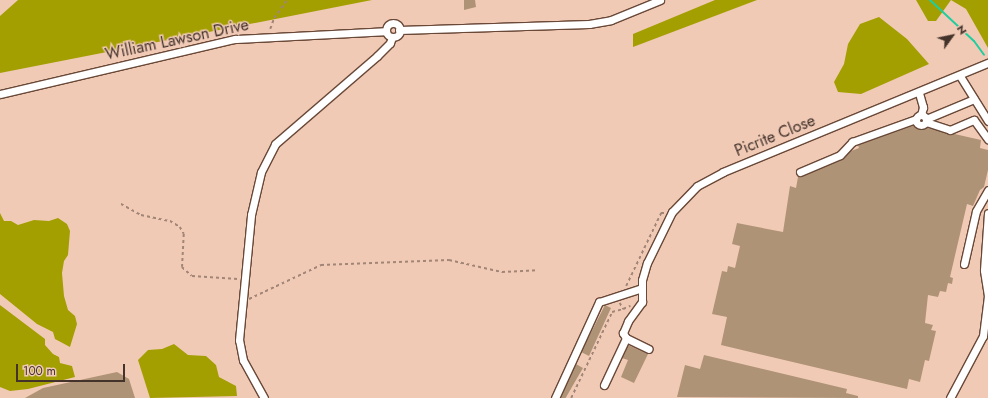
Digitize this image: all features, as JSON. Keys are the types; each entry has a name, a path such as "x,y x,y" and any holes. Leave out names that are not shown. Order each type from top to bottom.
{"street":[{"name":"William Lawson Drive","path":"0,94 235,39 386,31 391,24 398,26 400,30 589,24 611,20 660,0"},
{"path":"264,398 240,353 239,322 256,190 261,172 275,144 376,56 390,43 392,37 398,34 400,30"},
{"path":"386,31 392,37"},
{"name":"Picrite Close","path":"626,338 623,332 628,320 642,302 642,288 647,263 670,217 685,197 697,186 723,172 988,64"},
{"path":"960,76 988,121"},
{"path":"919,93 923,107 922,119"},
{"path":"800,172 840,155 852,142 922,119 974,99"},
{"path":"922,119 950,130 974,120 988,139"},
{"path":"964,264 976,211 988,190"},
{"path":"950,398 983,336 988,296 984,270 988,213"},
{"path":"555,398 599,302 642,288"},
{"path":"604,385 626,338 649,349"}],"path":[{"path":"271,27 287,0"},
{"path":"121,204 141,215 170,221 180,227 184,234 184,246 180,260 182,267 192,276 244,280"},
{"path":"242,298 253,298 321,264 449,260 502,272 537,270"},
{"path":"571,398 612,312 623,309"}],"shaded area":[{"path":"18,0 372,0 0,73 0,16"},
{"path":"715,0 757,0 633,47 633,34"},
{"path":"916,0 951,0 936,21 928,21"},
{"path":"951,0 988,0 988,48 966,9"},
{"path":"879,17 907,39 929,64 861,94 838,92 834,82 844,64 848,44 860,24"},
{"path":"0,213 4,221 11,221 18,225 34,220 49,221 58,218 67,224 70,231 68,255 64,261 62,273 64,296 68,310 75,316 77,324 70,347 55,339 53,332 37,324 0,294"},
{"path":"0,305 45,339 45,345 53,354 59,357 60,363 72,366 75,377 28,389 10,391 0,387"},
{"path":"174,344 188,355 206,356 216,365 219,377 236,386 237,396 150,398 138,360 148,350 162,349"}],"building":[{"path":"464,0 475,0 476,7 464,10"},
{"path":"915,125 981,140 980,148 988,150 988,170 984,187 980,190 973,206 967,204 950,277 953,278 952,284 948,283 946,292 940,291 938,297 928,295 925,323 933,325 931,330 936,331 929,361 925,360 920,382 909,379 907,389 721,345 727,317 712,314 722,271 727,272 728,266 735,268 740,246 732,244 737,223 783,232 790,186 796,188 798,177 842,160 851,151 859,148 858,145"},
{"path":"605,305 611,308 589,356 581,352"},
{"path":"628,345 648,354 634,383 621,377 628,360 622,358"},
{"path":"704,355 847,389 846,393 858,396 858,398 677,397 685,365 700,369"},
{"path":"576,364 583,368 566,398 557,397"},
{"path":"117,372 129,379 135,398 25,398 43,388"}],"waterway":[{"path":"930,0 974,41 984,55"}]}
